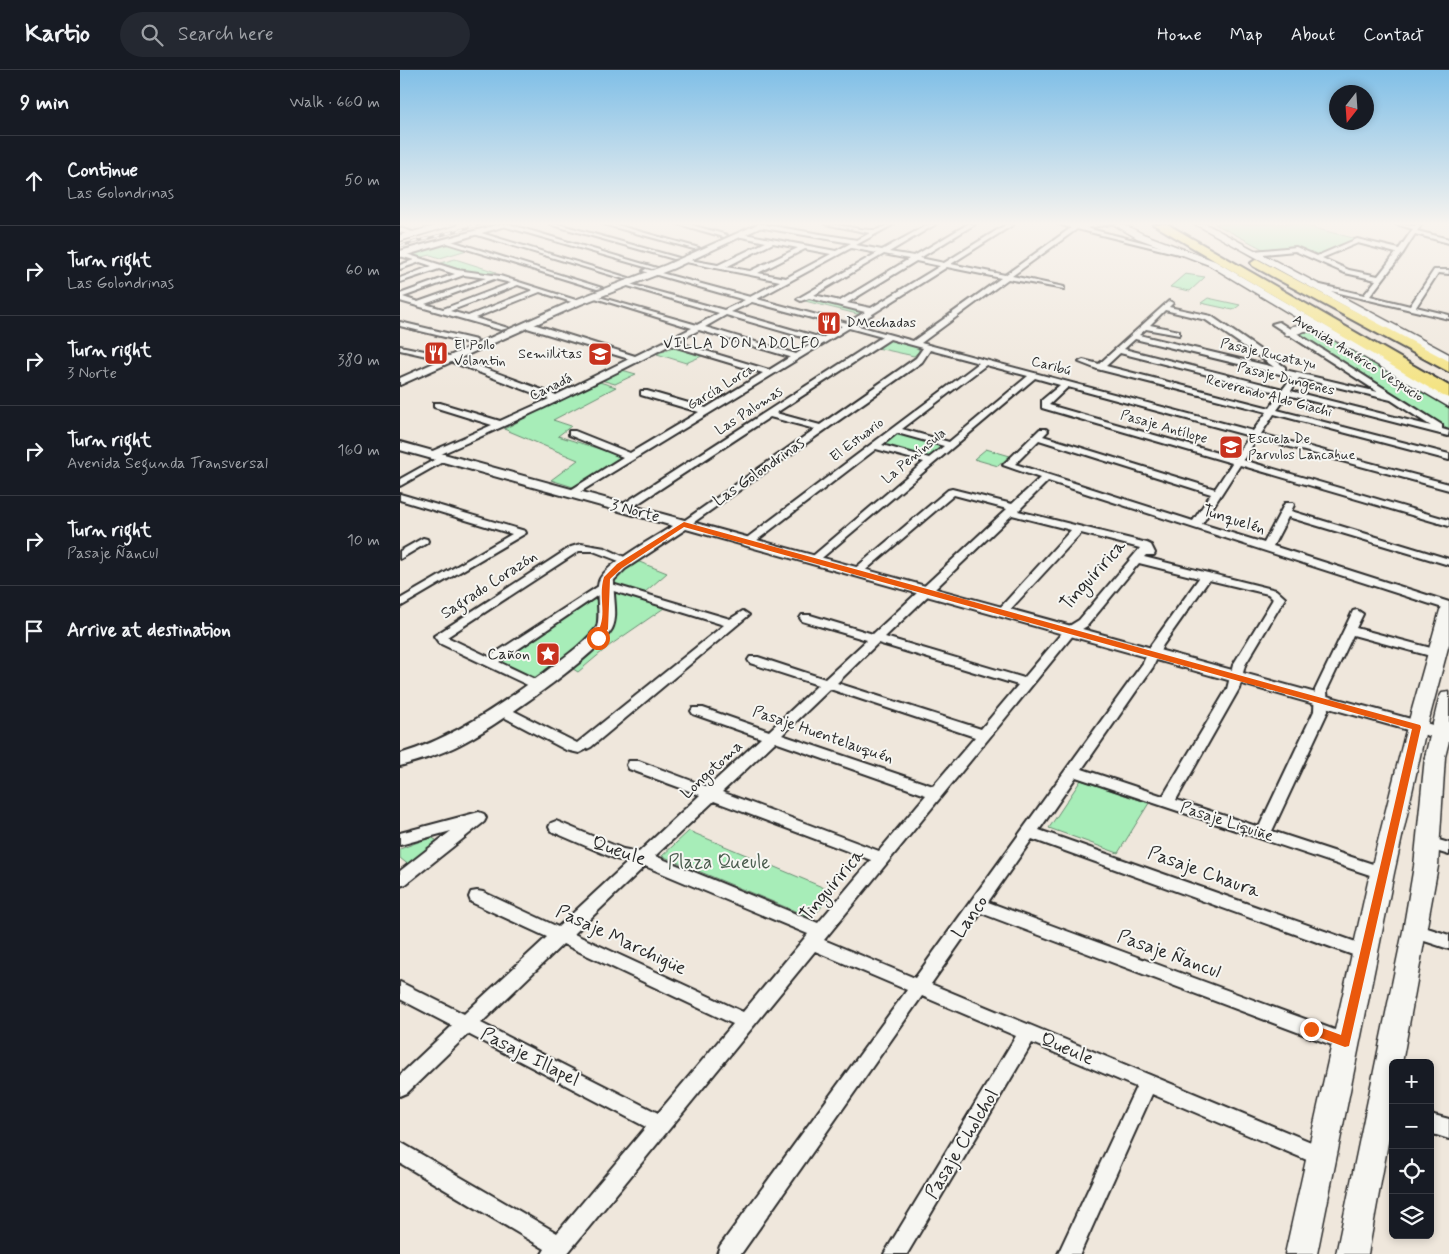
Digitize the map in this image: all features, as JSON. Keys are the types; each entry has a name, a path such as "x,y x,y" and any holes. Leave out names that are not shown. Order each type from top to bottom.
{"highway":[{"path":"1253,279 1449,393"},
{"path":"1288,279 1449,367"}],"main road":[{"name":"Avenida Américo Vespucio","path":"1239,279 1449,403"},
{"path":"1301,279 1449,359"},
{"path":"1290,333 1301,328 1327,330"},
{"path":"1352,1254 1386,1108 1415,931 1439,846 1435,757 1438,654 1449,608"},
{"path":"1301,1254 1382,872 1449,698"}],"street":[{"path":"400,297 447,279"},
{"path":"418,304 486,279"},
{"path":"506,279 573,301"},
{"path":"559,279 697,326 798,356"},
{"path":"620,279 723,313 823,341"},
{"path":"400,375 504,328 630,279"},
{"name":"Caribú","path":"681,279 1449,487"},
{"path":"835,279 804,297 872,311"},
{"path":"841,304 882,279"},
{"name":"García Lorca","path":"571,494 923,279"},
{"path":"915,343 1003,279"},
{"path":"1017,279 1062,288"},
{"path":"1366,297 1381,279"},
{"path":"1412,308 1431,279"},
{"name":"Canadá","path":"400,483 437,456 558,399 787,280"},
{"path":"443,311 518,283"},
{"path":"1312,285 1449,317"},
{"path":"468,318 540,290"},
{"path":"400,297 418,304 504,328"},
{"path":"400,382 573,301"},
{"path":"1100,367 1171,302"},
{"path":"1164,308 1208,318 1293,374 1285,392 1196,525"},
{"path":"400,324 472,342"},
{"path":"527,324 636,359"},
{"name":"Avenida Américo Vespucio","path":"1276,324 1448,434"},
{"path":"1144,326 1176,334"},
{"name":"Las Palomas","path":"624,508 889,336"},
{"name":"Pasaje Rucatayu","path":"1133,336 1396,399"},
{"path":"668,342 770,373"},
{"name":"Las Golondrinas","path":"605,585 612,572 919,360 928,347"},
{"path":"401,348 451,359 558,399"},
{"name":"Pasaje Dungenes","path":"1118,350 1448,434"},
{"name":"El Estuario","path":"748,542 985,362"},
{"name":"Reverendo Aldo Giachi","path":"1083,362 1449,457"},
{"name":"La Península","path":"813,560 1034,375"},
{"name":"Pasaje Antílope","path":"1066,384 1045,402 1044,406 1449,523"},
{"path":"644,392 707,412"},
{"path":"437,405 502,425"},
{"path":"769,414 822,428"},
{"path":"895,430 950,446"},
{"path":"572,433 631,457"},
{"name":"Tunquelén","path":"1217,493 1040,434 1008,465 1449,608"},
{"name":"3 Norte","path":"400,446 1435,732"},
{"path":"875,446 932,461"},
{"name":"Longotoma","path":"400,1086 928,592 1047,477"},
{"path":"857,572 952,492 1147,547 1153,563"},
{"path":"400,497 521,533 400,604"},
{"path":"1268,548 1287,510 1449,562"},
{"path":"1002,612 1078,529"},
{"path":"400,556 423,541"},
{"name":"Sagrado Corazón","path":"536,684 442,640 440,636 575,549 583,546 591,547 627,561"},
{"name":"Tinguiririca","path":"557,1250 1070,631 1083,623 1147,547"},
{"path":"1137,559 1278,596 1278,600 1239,665 1233,689 1168,802"},
{"name":"Lanco","path":"728,1254 920,988 1149,664 1157,645 1206,576"},
{"path":"400,760 447,744 470,732 591,644 604,629 605,585"},
{"path":"490,662 605,585 738,619 579,748 572,747 500,710"},
{"path":"1263,833 1321,711 1321,690 1357,614"},
{"path":"806,618 1027,683"},
{"path":"1350,630 1438,654"},
{"path":"754,660 984,735"},
{"name":"Pasaje Huentelauquén","path":"698,711 936,793"},
{"path":"634,765 882,858"},
{"name":"Pasaje Liquiñe","path":"1072,772 1382,872"},
{"path":"400,839 479,818 400,880"},
{"name":"Queule","path":"556,828 621,855 643,858 817,937 920,988 1321,1156"},
{"name":"Pasaje Chaura","path":"1029,832 1364,952"},
{"name":"Pasaje Marchigüe","path":"477,897 746,1022"},
{"name":"Pasaje Ñancul","path":"978,905 1345,1042"},
{"path":"1415,931 1449,942"},
{"name":"Pasaje Illapel","path":"400,990 661,1125"},
{"name":"Pasaje Cholchol","path":"895,1254 1028,1033"},
{"path":"1069,1254 1148,1083"},
{"path":"1434,1124 1449,1130"},
{"path":"400,1152 557,1250"}],"green space":[{"path":"1179,279 1203,279 1190,291 1170,287"},
{"path":"809,296 869,311 861,315 801,300"},
{"path":"1208,298 1240,305 1233,310 1201,303"},
{"path":"1317,330 1449,406 1449,430 1332,355 1297,335 1300,331"},
{"path":"890,339 918,346 919,351 914,356 877,348"},
{"path":"673,347 702,356 686,363 657,354"},
{"path":"622,370 636,374 615,384 601,380"},
{"path":"596,381 616,387 553,420 571,426 558,436 625,457 573,487 551,480 578,460 504,429"},
{"path":"897,433 945,445 930,458 881,445"},
{"path":"986,449 1010,456 998,466 974,459"},
{"path":"637,561 667,573 637,599 664,608 609,646 578,672 570,667 602,641 612,623 614,599 611,582"},
{"path":"600,598 599,626 583,646 539,678 527,676 495,661 590,601"},
{"path":"1081,780 1149,803 1118,853 1049,828"},
{"name":"Plaza Queule","path":"689,831 834,892 812,918 662,856"},
{"path":"431,837 439,842 410,866 400,858 400,849"}],"place":[{"name":"DMechadas","path":"829,323"},
{"name":"El Pollo Volantin","path":"436,353"},
{"name":"Semillitas","path":"600,354"},
{"name":"Escuela De Parvulos Lancahue","path":"1231,447"},
{"name":"Cañon","path":"548,654"}],"district":[{"name":"VILLA DON ADOLFO","path":"742,344"}],"route":[{"path":"598,638 604,629 606,619 605,585 612,572 684,524 1417,727 1382,872 1345,1042 1311,1029"}]}
